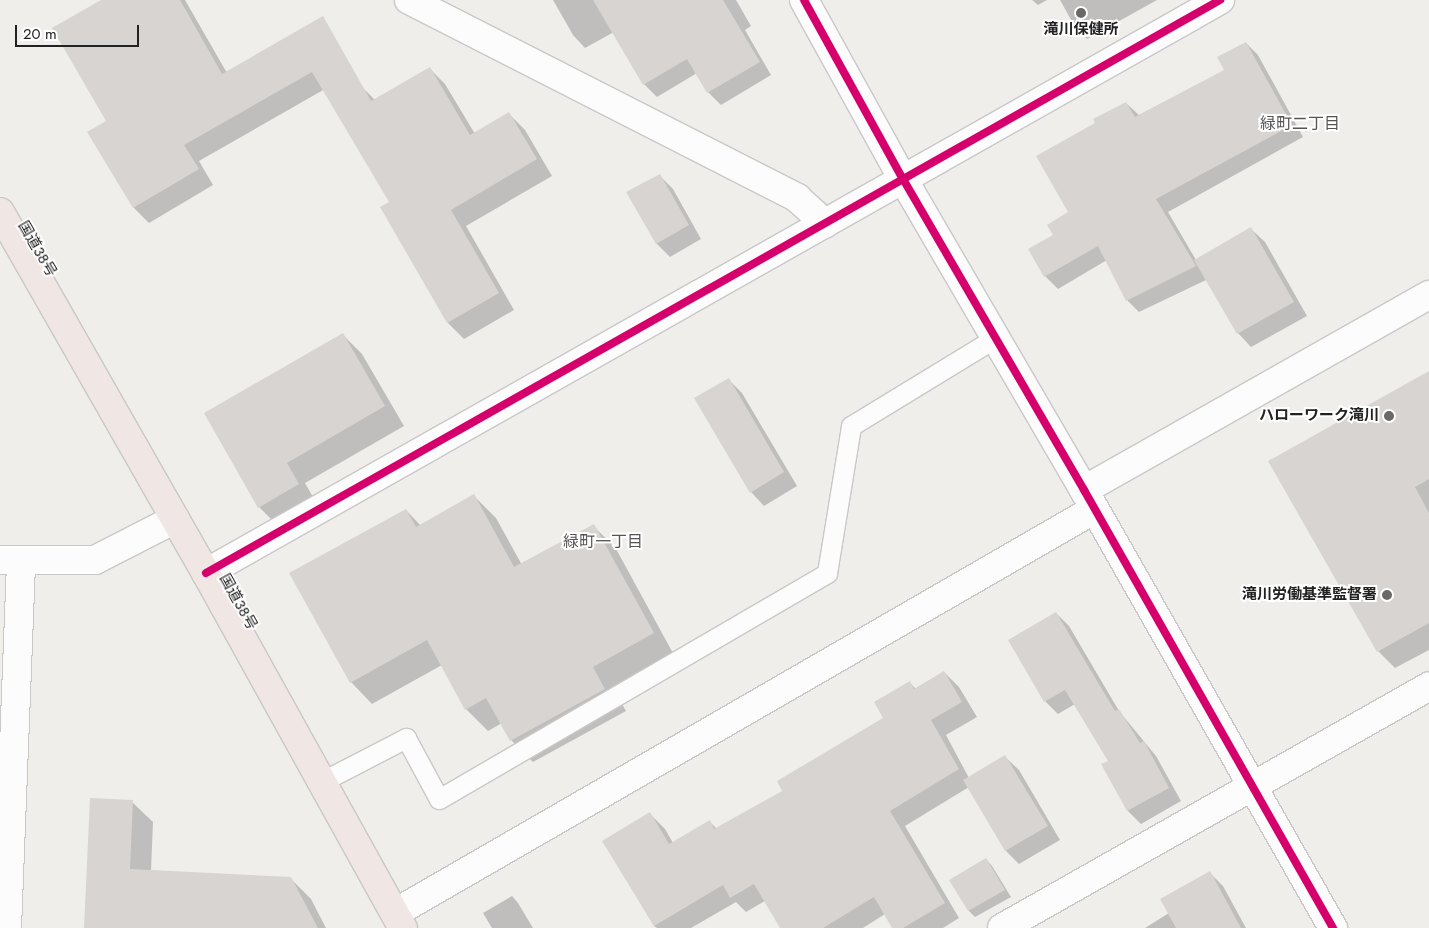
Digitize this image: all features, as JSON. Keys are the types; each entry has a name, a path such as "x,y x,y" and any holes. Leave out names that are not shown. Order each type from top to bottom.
{"highway":[{"name":"国道38号","path":"0,212 206,573 399,921"}],"street":[{"path":"409,0 797,198 825,223"},
{"path":"804,0 903,179 1089,499 1333,928"},
{"path":"206,573 1220,0"},
{"path":"399,921 1089,499 1429,296"},
{"path":"7,928 10,560 95,560 175,519"},
{"path":"1002,928 1429,686"}],"lane":[{"path":"321,782 406,738 440,799 827,573 851,426 995,338"}],"building":[{"path":"101,0 180,0 222,74 323,16 371,101 430,67 470,135 509,112 537,159 451,210 499,293 447,323 380,207 389,202 312,72 184,145 199,169 133,208 87,132 106,121 52,28"},
{"path":"593,0 723,0 760,62 707,93 687,59 643,85"},
{"path":"1246,42 1292,125 1156,199 1196,266 1126,301 1098,246 1044,277 1028,249 1053,235 1047,225 1068,212 1036,156 1095,123 1093,119 1126,102 1135,117 1224,70 1217,57"},
{"path":"660,174 689,225 656,244 626,192"},
{"path":"1251,227 1294,302 1237,334 1194,260"},
{"path":"343,333 385,406 287,463 299,484 258,508 204,413"},
{"path":"1429,371 1429,479 1415,487 1429,513 1429,623 1377,652 1268,461"},
{"path":"729,378 784,472 750,493 694,398"},
{"path":"474,494 514,567 594,524 654,633 593,667 605,689 510,741 486,698 465,710 427,640 350,683 289,573 406,509 416,527"},
{"path":"1056,612 1115,711 1119,709 1140,743 1144,741 1169,788 1127,811 1101,764 1108,761 1065,690 1044,702 1008,640"},
{"path":"944,671 962,702 931,720 959,769 890,811 945,903 903,928 892,928 874,897 823,928 780,928 754,884 730,898 723,885 654,926 602,841 650,812 669,844 710,820 714,829 782,791 777,781 883,718 874,702 910,681 914,689"},
{"path":"1005,755 1048,826 1005,851 963,780"},
{"path":"90,798 133,800 130,869 291,877 318,928 84,928"},
{"path":"986,858 1005,890 968,911 949,880"},
{"path":"1210,871 1241,928 1176,928 1160,899"}],"cycle path":[{"path":"804,0 903,179 1084,490 1333,928"},
{"path":"206,573 1220,0"}],"place":[{"name":"滝川保健所","path":"1081,13"},
{"name":"ハローワーク滝川","path":"1389,416"},
{"name":"滝川労働基準監督署","path":"1387,595"}],"district":[{"name":"緑町二丁目","path":"1300,124"},
{"name":"緑町一丁目","path":"603,542"}]}
